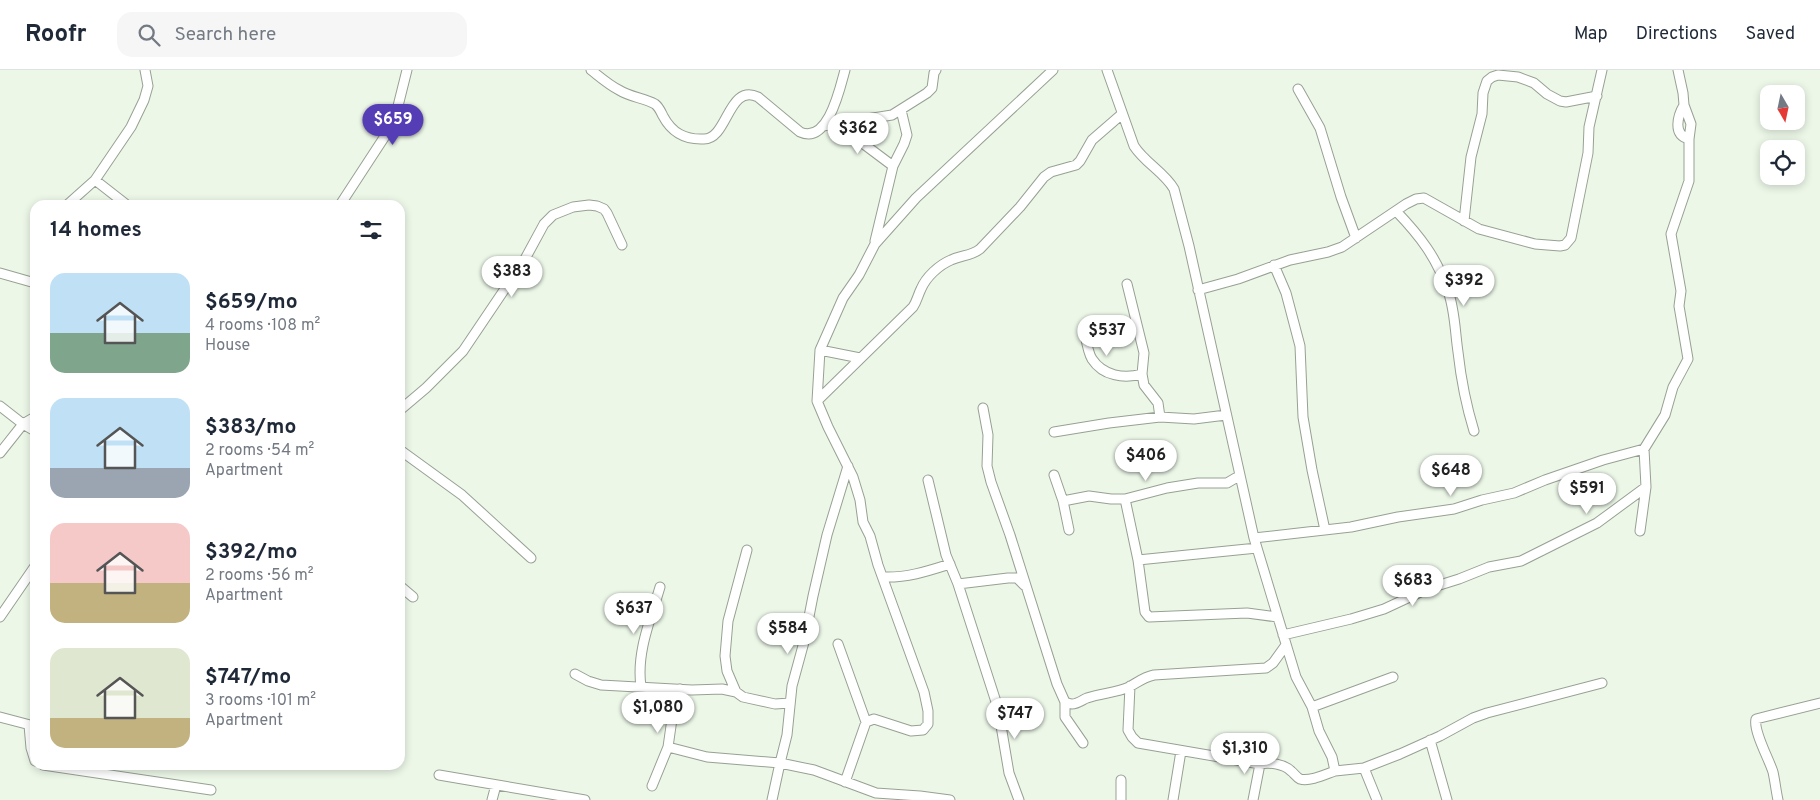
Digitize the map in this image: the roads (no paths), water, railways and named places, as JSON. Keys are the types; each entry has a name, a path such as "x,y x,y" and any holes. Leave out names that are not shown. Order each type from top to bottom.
{"street":[{"path":"73,200 95,180 131,127 142,105 148,86 145,70"},
{"path":"343,200 387,133 396,114 407,70"},
{"path":"590,70 619,91 656,104 670,128 678,134 697,139 714,136 738,99 752,94 806,134 812,133 823,126 885,117 901,110 927,93 932,88 934,71"},
{"path":"823,126 831,113 846,70"},
{"path":"866,722 874,720 911,731 923,730 928,724 928,711 924,692 870,536 863,522 855,483 817,401 820,350 843,298 875,244 916,198 1053,70"},
{"path":"1107,70 1134,146 1140,155 1170,182 1174,189 1254,538 1296,677 1312,708 1319,731 1332,757 1335,771"},
{"path":"1198,290 1238,279 1290,260 1342,247 1416,199 1424,198 1478,229 1535,244 1560,246 1569,241 1587,159 1589,127 1602,70"},
{"path":"1640,531 1646,487 1644,449 1665,415 1673,386 1688,359 1679,306 1681,291 1672,234 1689,181 1690,172 1689,139 1691,124 1684,105 1678,70"},
{"path":"1464,220 1471,157 1482,114 1482,93 1487,81 1498,75 1518,77 1534,83 1560,101 1566,102 1597,96"},
{"path":"1298,89 1320,128 1341,197 1356,238"},
{"path":"1684,105 1679,113 1677,122 1681,134 1689,139"},
{"path":"875,244 893,166 907,135 901,110"},
{"path":"831,113 843,122 865,145 893,166"},
{"path":"817,401 913,307 921,288 930,276 952,259 974,254 980,249 1020,207 1044,177 1051,172 1076,165 1092,140 1122,114"},
{"path":"95,180 121,200"},
{"path":"405,406 426,388 462,351 525,259 544,224 553,215 573,207 589,205 604,208 622,245"},
{"path":"1396,211 1417,233 1439,268 1449,293 1455,320 1464,400 1474,431"},
{"path":"1274,265 1286,293 1300,346 1303,417 1325,530"},
{"path":"0,273 30,282"},
{"path":"1127,284 1144,353 1142,374 1144,385 1158,403 1160,417"},
{"path":"1084,328 1091,358 1105,372 1132,377 1142,374"},
{"path":"820,350 860,358"},
{"path":"0,406 30,428"},
{"path":"983,408 988,436 987,466 991,482 1057,684 1065,702 1065,717 1083,743"},
{"path":"1054,432 1160,417 1194,419 1226,415"},
{"path":"0,453 23,424 30,420"},
{"path":"1254,538 1352,527 1398,517 1454,509 1514,492 1570,471 1644,449"},
{"path":"405,454 462,495 532,558"},
{"path":"772,800 787,735 792,686 804,642 827,535 848,466"},
{"path":"1054,476 1063,501 1069,530"},
{"path":"1063,501 1089,496 1111,500 1125,499 1198,483 1227,483 1239,476"},
{"path":"928,480 950,564 998,708 1009,773 1019,800"},
{"path":"1283,635 1384,609 1427,588 1459,579 1489,567 1521,561 1597,523 1646,487"},
{"path":"1125,499 1138,560 1145,612 1150,617 1246,613 1277,617"},
{"path":"1138,560 1257,548"},
{"path":"736,692 727,671 725,656 728,622 747,550"},
{"path":"883,577 901,577 923,573 950,564"},
{"path":"0,617 30,573"},
{"path":"958,584 1017,578 1026,587"},
{"path":"641,686 640,672 643,650 660,586"},
{"path":"405,590 413,597"},
{"path":"838,644 866,722 845,782"},
{"path":"1065,702 1076,704 1085,698 1117,691 1143,678 1154,675 1266,668 1273,663 1286,645"},
{"path":"575,674 601,685 722,689 775,704 790,703"},
{"path":"1312,708 1393,677"},
{"path":"1130,686 1128,730 1132,738 1138,743 1260,764 1284,766 1302,780 1335,771 1364,768 1400,754 1473,718 1602,683"},
{"path":"652,786 668,747 673,712 680,689"},
{"path":"1778,800 1773,773 1763,752 1756,729 1756,719 1819,707"},
{"path":"0,717 30,725"},
{"path":"1430,740 1447,800"},
{"path":"668,747 707,757 780,763 808,769 876,793 950,800"},
{"path":"1174,800 1182,751"},
{"path":"1253,800 1260,764"},
{"path":"1364,768 1377,800"},
{"path":"77,770 211,790"},
{"path":"439,775 586,800"},
{"path":"1121,780 1121,800"},
{"path":"492,800 496,785"}]}
